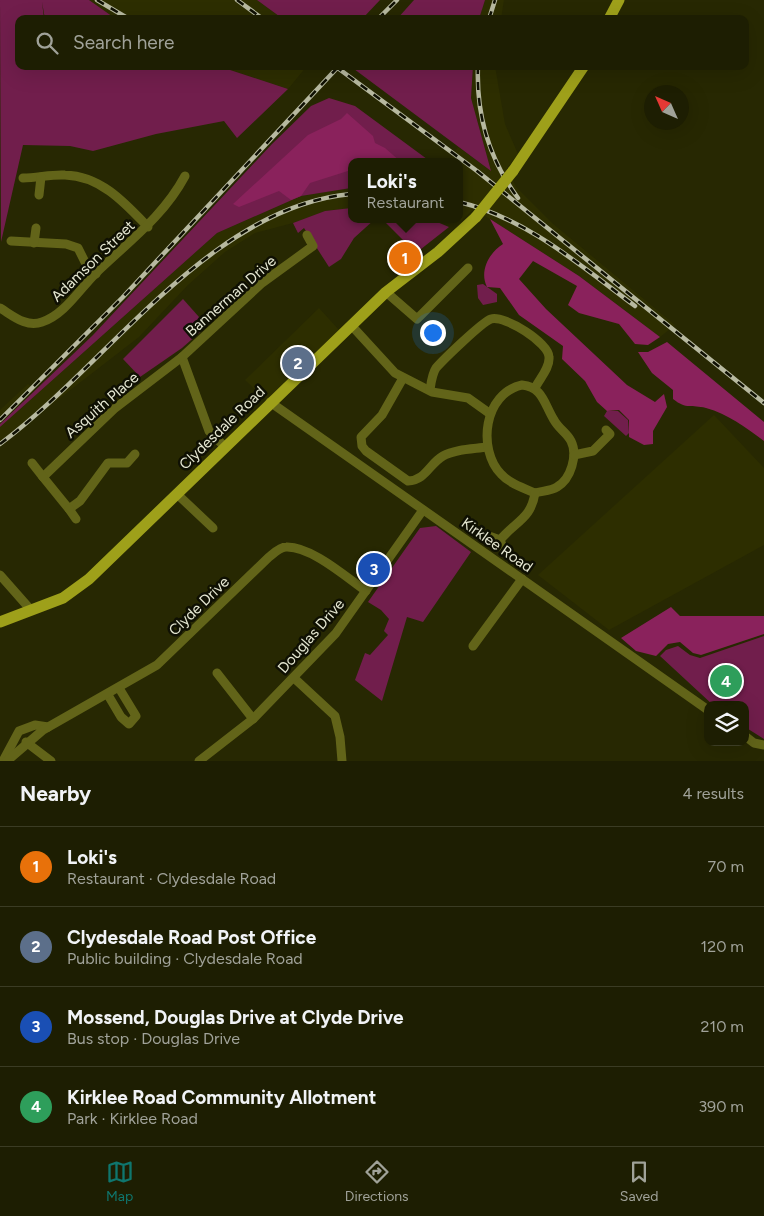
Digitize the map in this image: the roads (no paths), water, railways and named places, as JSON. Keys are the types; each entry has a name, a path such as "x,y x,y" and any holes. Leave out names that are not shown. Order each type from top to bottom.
{"main road":[{"path":"611,15 619,0"},
{"name":"Clydesdale Road","path":"0,622 63,598 89,579 270,402 386,292 438,252 476,217 513,171 581,70"}],"street":[{"path":"23,178 64,175 81,177 101,184 122,200 148,227"},
{"name":"Adamson Street","path":"0,308 24,322 40,323 56,316 96,274 148,227 174,196 185,176"},
{"path":"39,195 41,178"},
{"path":"34,243 36,228"},
{"name":"Bannerman Drive","path":"182,357 262,283 313,246 307,234"},
{"path":"11,241 66,244 78,248 85,262 96,274"},
{"path":"386,292 417,319 468,268"},
{"path":"430,390 436,369 483,324 491,319 504,319 527,332 550,354 548,365 535,388"},
{"path":"351,325 395,373 430,390 468,398 489,413"},
{"path":"182,357 209,431 225,447"},
{"name":"Asquith Place","path":"43,477 114,409 182,357"},
{"path":"404,378 382,415 361,438 362,446 366,452 408,481 414,481 421,478 441,457 452,452 486,446"},
{"path":"522,385 535,388 545,400 554,421 571,441 574,455 573,464 563,482 557,487 534,493 501,475 486,446 489,413 506,393 515,386 522,385"},
{"name":"Kirklee Road","path":"270,402 704,707"},
{"path":"574,455 593,451 610,434 606,430"},
{"path":"69,509 80,501 108,463 127,462 135,454"},
{"path":"32,463 76,519"},
{"path":"500,540 513,526 526,517 532,507 534,493"},
{"path":"177,494 212,528"},
{"name":"Douglas Drive","path":"203,760 253,719 336,633 423,510"},
{"path":"489,536 500,540 504,550"},
{"name":"Clyde Drive","path":"5,761 26,742 48,727 108,695 156,665 269,557 284,547 298,548 316,557 366,591"},
{"path":"0,575 30,609"},
{"path":"473,646 522,579"},
{"path":"217,673 253,719"},
{"path":"294,678 335,716 340,737 342,761"},
{"path":"108,695 121,717 129,724 136,716 119,688"},
{"name":"Clyde Drive","path":"5,761 19,731 35,725 48,727"},
{"path":"749,739 754,743 764,745"},
{"path":"26,742 51,761"}],"railway":[{"path":"97,0 122,15"},
{"path":"237,0 258,15"},
{"path":"382,15 397,0"},
{"path":"490,15 495,0"},
{"path":"0,420 122,298 335,70"},
{"path":"340,70 459,158"},
{"path":"478,70 479,102 486,136 499,168 518,198"},
{"path":"463,161 764,403"},
{"path":"0,444 40,411 163,294 206,258 252,227 300,205 348,195"},
{"path":"463,203 484,209 530,231 635,306"}],"place":[{"name":"Loki's","path":"405,258"},
{"name":"Clydesdale Road Post Office","path":"298,363"},
{"name":"Mossend, Douglas Drive at Clyde Drive","path":"374,569"},
{"name":"Kirklee Road Community Allotment","path":"726,681"}]}
